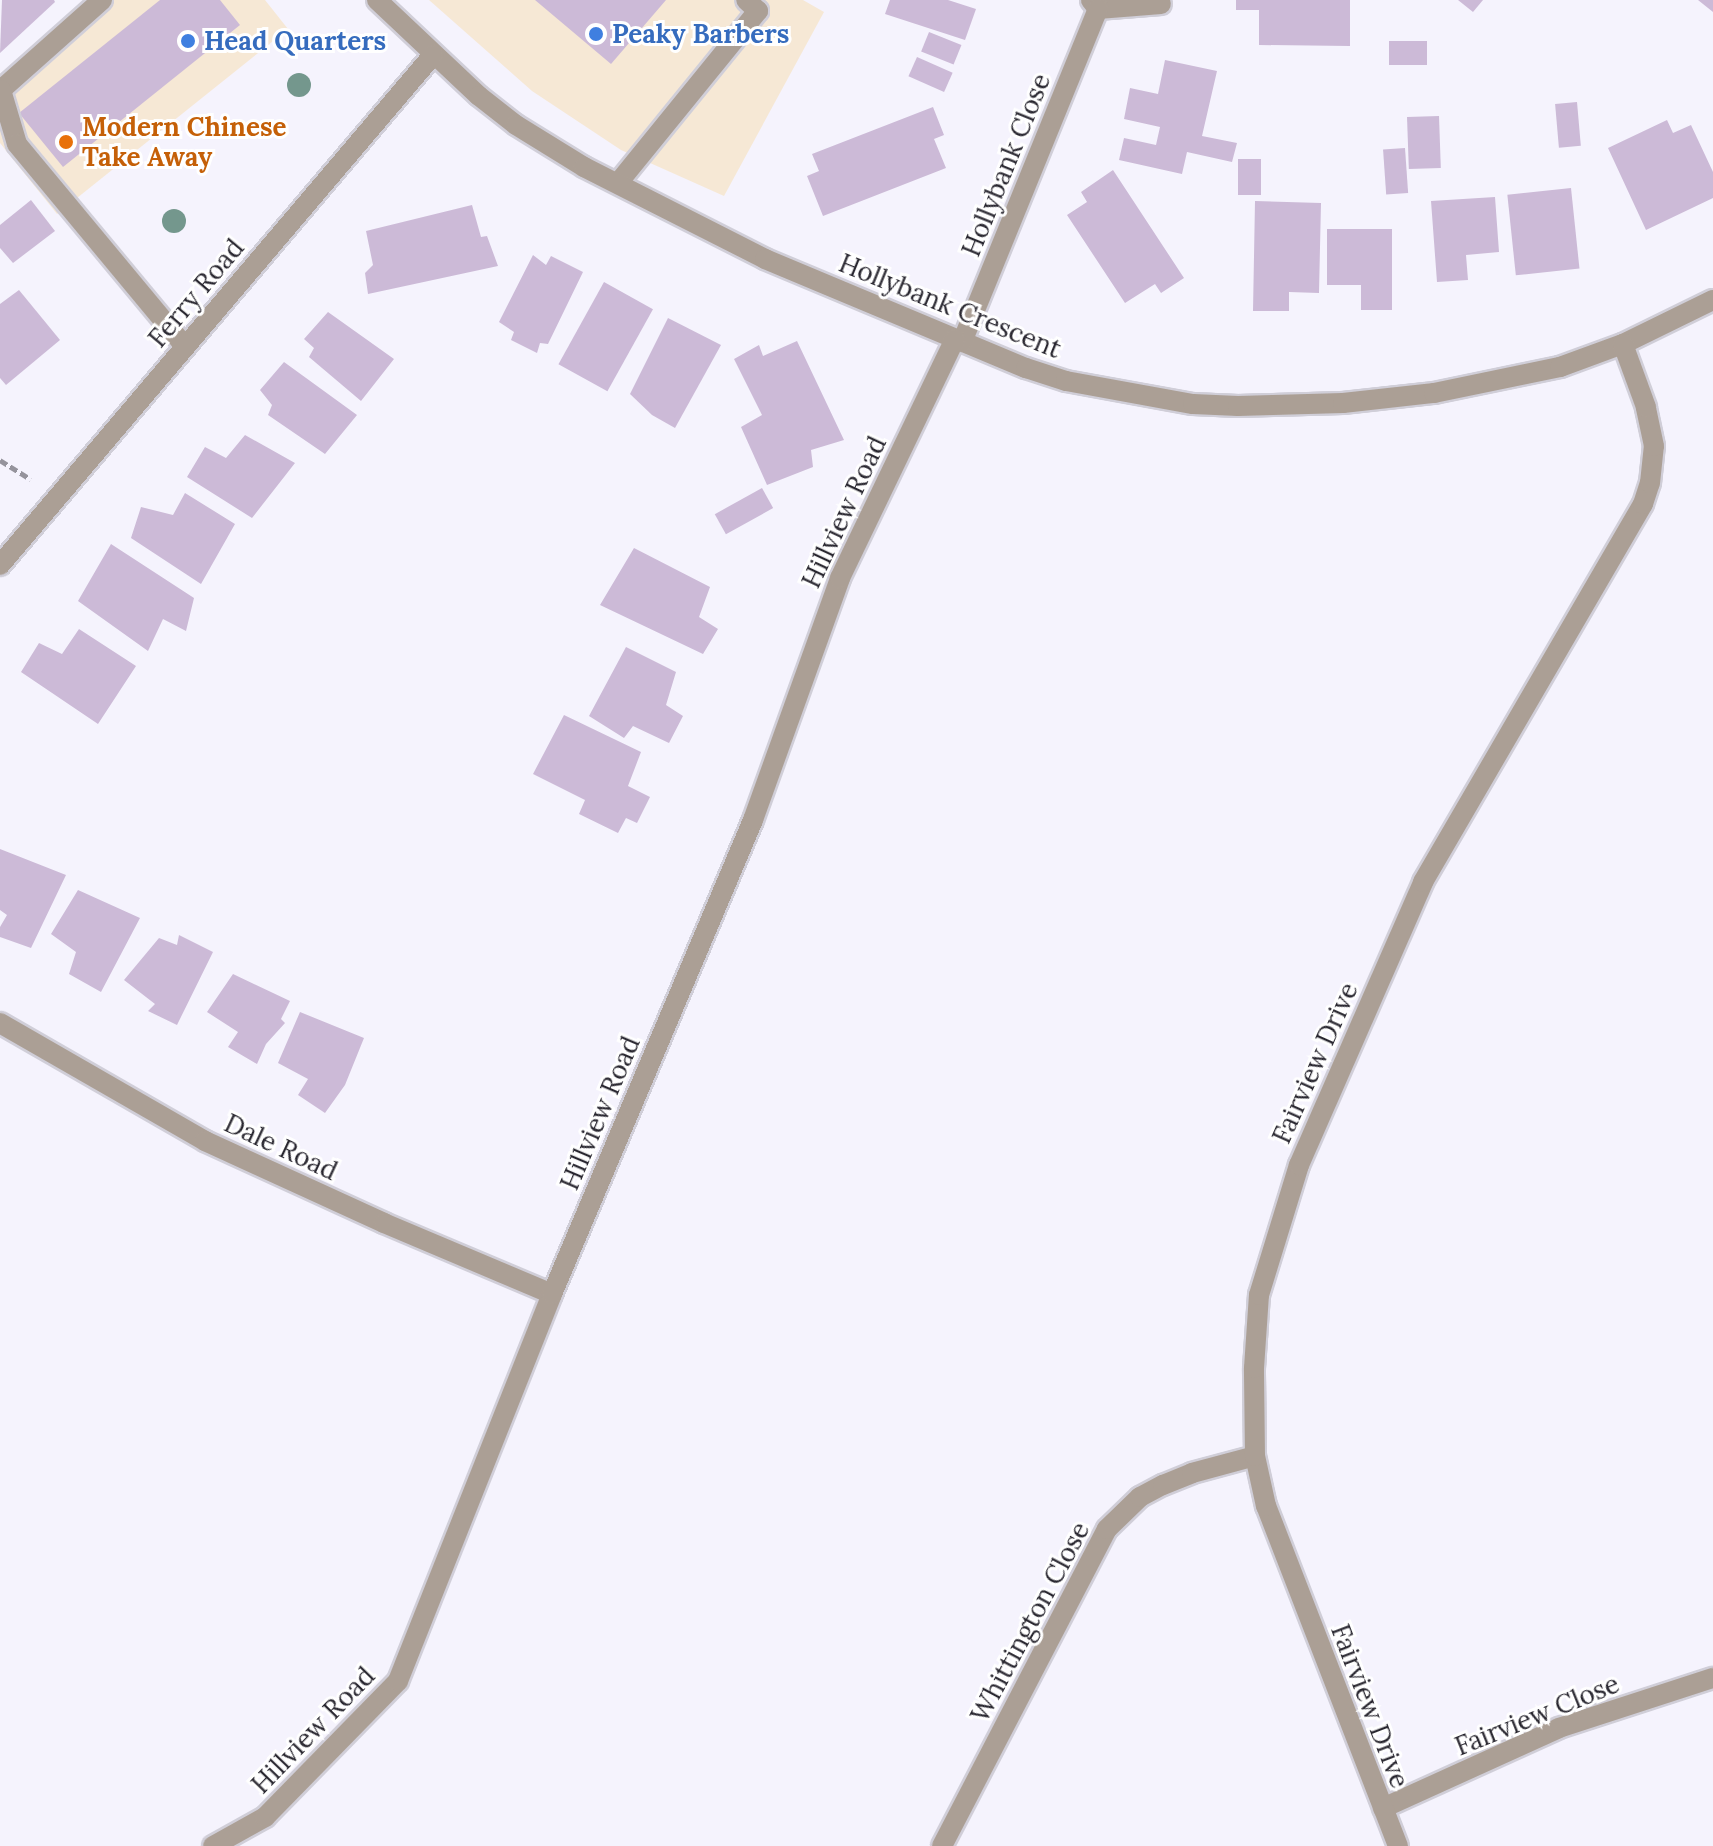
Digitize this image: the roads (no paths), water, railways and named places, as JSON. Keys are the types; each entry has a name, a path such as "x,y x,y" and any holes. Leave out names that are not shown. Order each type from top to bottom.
{"street":[{"path":"102,0 1,90 17,144 185,346"},
{"name":"Hollybank Crescent","path":"377,0 433,55 516,125 584,167 765,259 1026,368 1114,391 1193,404 1283,407 1434,393 1560,367 1623,344 1713,300"},
{"path":"618,183 758,11 746,0"},
{"name":"Hollybank Close","path":"958,340 1094,4 1161,4"},
{"name":"Ferry Road","path":"0,565 433,55"},
{"name":"Hillview Road","path":"213,1846 265,1817 398,1681 552,1294 753,820 840,578 958,340"},
{"name":"Fairview Drive","path":"1398,1846 1266,1506 1255,1456 1254,1368 1259,1295 1299,1165 1423,882 1643,504 1650,483 1654,446 1646,407 1623,344"},
{"name":"Dale Road","path":"0,1023 205,1141 384,1223 552,1294"},
{"name":"Whittington Close","path":"942,1846 1107,1529 1140,1497 1163,1485 1192,1473 1255,1456"},
{"name":"Fairview Close","path":"1383,1808 1559,1728 1713,1678"}],"place":[{"name":"Peaky Barbers","path":"596,34"},
{"name":"Head Quarters","path":"188,41"},
{"name":"Modern Chinese Take Away","path":"66,142"}]}
